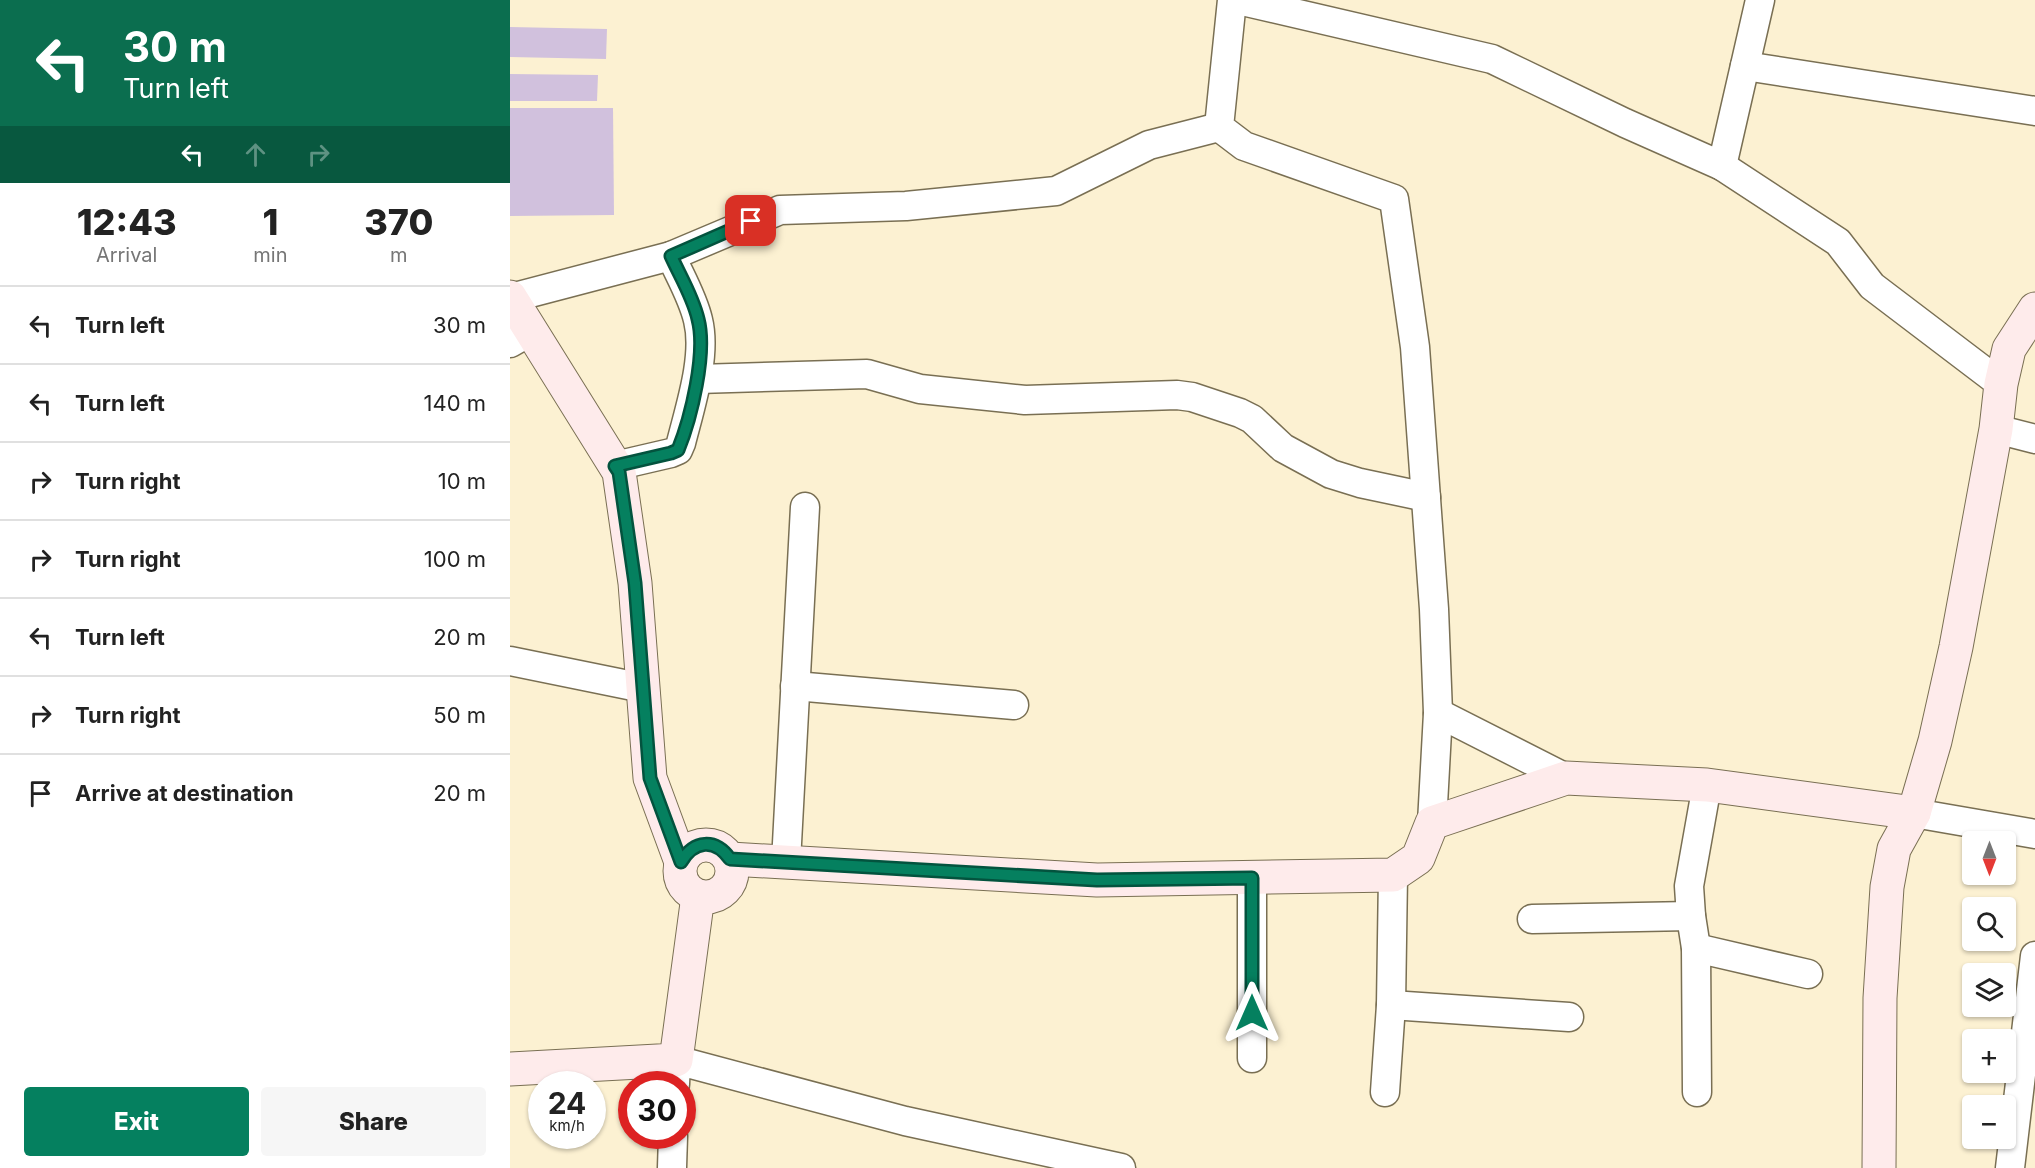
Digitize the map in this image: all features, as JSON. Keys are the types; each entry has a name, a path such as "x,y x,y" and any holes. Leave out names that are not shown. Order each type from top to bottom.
{"street":[{"path":"1219,127 1232,0"},
{"path":"1238,0 1491,58 1625,123 1722,166 1838,242 1872,286 2001,384"},
{"path":"1722,166 1760,0"},
{"path":"1745,66 2035,111"},
{"path":"681,862 650,778 635,583 619,472 521,337 510,298 671,256 780,210 906,207 1056,191 1149,145 1219,127"},
{"path":"730,859 1097,880 1393,875 1418,858 1432,823 1438,713 1434,609 1415,347 1394,199 1244,146 1219,127"},
{"path":"615,466 678,450 698,379 699,321 671,256"},
{"path":"1879,1168 1880,998 1887,887 1894,849 1914,813 1935,741 1956,647 2009,349 2035,309"},
{"path":"698,379 867,374 920,389 1025,400 1177,395 1240,413 1252,419 1282,448 1331,474 1371,486 1426,497"},
{"path":"1996,429 2035,439"},
{"path":"786,862 804,507"},
{"path":"510,661 643,688"},
{"path":"795,686 1014,705"},
{"path":"1438,713 1566,778"},
{"path":"1432,823 1566,778 1707,785 1914,813 2035,834"},
{"path":"1697,1092 1696,948 1689,886 1707,785"},
{"path":"705,844 715,846 724,851 730,859 733,869 732,879 718,895 698,896 689,891 682,882 681,862 686,853 694,847 705,844"},
{"path":"1385,1092 1393,875"},
{"path":"1252,878 1252,1058"},
{"path":"676,1071 698,896"},
{"path":"1532,919 1691,916"},
{"path":"1696,948 1808,974"},
{"path":"2010,1168 2035,956"},
{"path":"1390,1005 1569,1017"},
{"path":"510,1069 621,1071"},
{"path":"696,1076 1121,1168"},
{"path":"672,1168 673,1149"}],"building":[{"path":"510,27 607,29 606,59 510,57"},
{"path":"510,74 598,75 597,101 510,101"},
{"path":"510,108 613,108 614,215 510,216"}],"route":[{"path":"751,221 671,256 699,321 698,379 687,422 678,450 615,466 619,472 635,583 650,778 681,862 686,853 694,847 705,844 724,851 730,859 1097,880 1252,878 1252,1013"}]}
